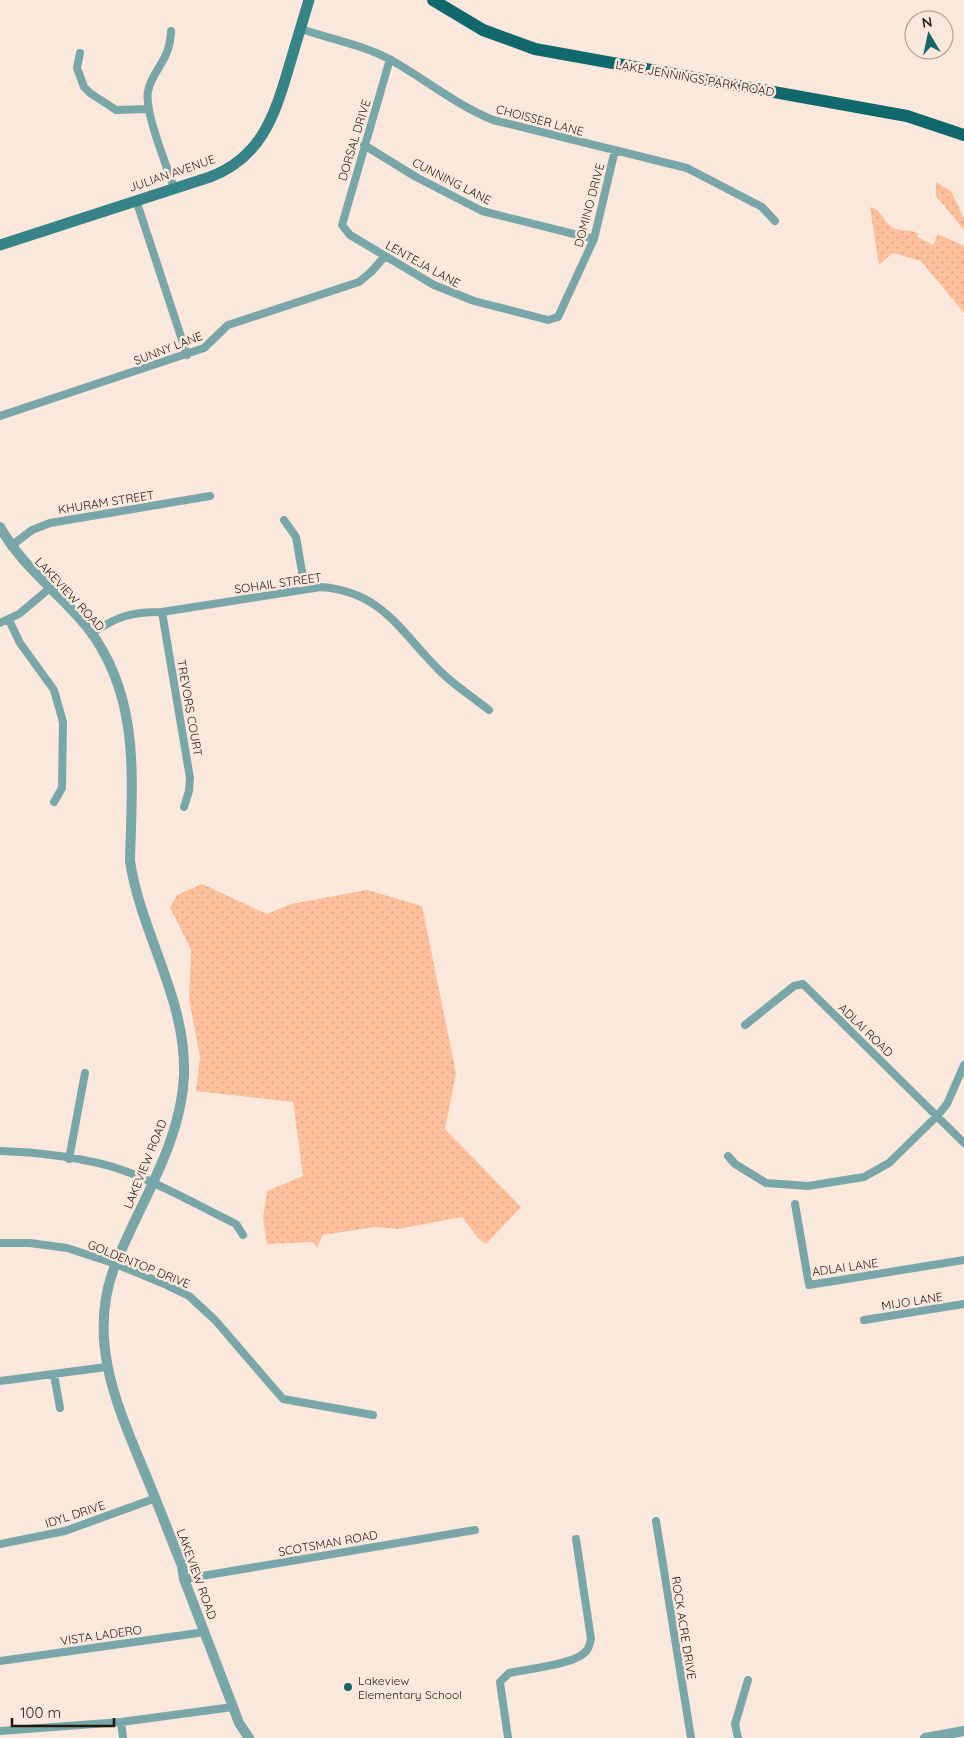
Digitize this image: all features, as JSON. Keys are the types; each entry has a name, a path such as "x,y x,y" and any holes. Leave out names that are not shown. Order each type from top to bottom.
{"main road":[{"name":"JULIAN AVENUE","path":"0,245 210,177 230,168 256,144 272,120 309,0"},
{"name":"LAKE JENNINGS PARK ROAD","path":"434,0 483,30 530,48 908,116 964,134"}],"street":[{"name":"CHOISSER LANE","path":"301,29 366,49 390,60 484,116 518,127 694,170 762,207 775,221"},
{"path":"171,31 170,48 148,91 148,109 174,188"},
{"path":"80,53 77,68 84,87 90,93 116,110 148,109"},
{"name":"DORSAL DRIVE","path":"343,227 343,218 390,60"},
{"name":"CUNNING LANE","path":"364,145 416,177 482,211 594,239"},
{"name":"DOMINO DRIVE","path":"557,318 564,309 594,239 615,150"},
{"path":"136,200 186,355"},
{"name":"LENTEJA LANE","path":"343,227 348,233 384,256 434,285 464,298 548,320 557,318"},
{"name":"SUNNY LANE","path":"0,416 209,346 222,330 231,324 359,282 372,272 384,256"},
{"name":"KHURAM STREET","path":"11,546 32,530 50,523 210,496"},
{"path":"284,520 296,537 305,589"},
{"name":"LAKEVIEW ROAD","path":"0,527 21,560 50,588 91,634 104,652 121,693 130,731 132,762 130,861 132,876 180,1020 184,1077 178,1112 169,1145 116,1264 108,1288 104,1320 106,1367 114,1396 156,1498 182,1566 184,1579 233,1706 240,1723 250,1738"},
{"name":"SOHAIL STREET","path":"91,634 124,615 162,612 321,586 336,588 353,592 373,601 389,615 444,674 489,710"},
{"path":"0,622 9,620 50,588"},
{"name":"TREVORS COURT","path":"162,612 190,778 189,791 184,807"},
{"path":"9,620 20,643 54,690 63,722 62,788 54,802"},
{"name":"ADLAI ROAD","path":"745,1025 794,986 803,984 962,1137"},
{"path":"728,1156 735,1164 766,1183 808,1186 864,1176 889,1162 938,1115 947,1104 964,1065"},
{"path":"69,1159 85,1073"},
{"path":"0,1151 69,1159 122,1170 152,1182 236,1224 243,1235"},
{"name":"ADLAI LANE","path":"795,1204 808,1285 964,1260"},
{"name":"GOLDENTOP DRIVE","path":"0,1243 30,1243 67,1248 116,1264 189,1296 215,1320 283,1399 373,1415"},
{"name":"MIJO LANE","path":"864,1320 964,1304"},
{"path":"0,1381 106,1367"},
{"path":"54,1374 60,1408"},
{"name":"IDYL DRIVE","path":"0,1544 65,1531 156,1498"},
{"name":"ROCK ACRE DRIVE","path":"656,1521 690,1738"},
{"name":"SCOTSMAN ROAD","path":"184,1579 475,1530"},
{"path":"508,1738 500,1682 503,1676 581,1656 588,1650 592,1639 576,1539"},
{"name":"VISTA LADERO","path":"0,1661 205,1632"},
{"path":"738,1738 736,1724 748,1680"},
{"path":"0,1731 121,1722 233,1706"},
{"path":"121,1722 123,1738"},
{"path":"925,1738 964,1731"}],"shaded area":[{"path":"936,182 951,191 964,219 964,230 936,196"},
{"path":"870,207 880,213 895,229 915,232 918,234 917,237 933,245 938,234 964,246 964,313 921,261 893,253 879,265"},
{"path":"202,884 267,914 291,904 367,890 422,906 456,1073 445,1129 521,1207 486,1244 478,1238 462,1217 398,1229 375,1227 323,1235 317,1248 313,1242 267,1244 263,1218 267,1191 303,1176 293,1102 196,1091 200,1057 189,999 191,950 170,907 177,895"}],"place":[{"name":"Lakeview Elementary School","path":"348,1687"}]}
